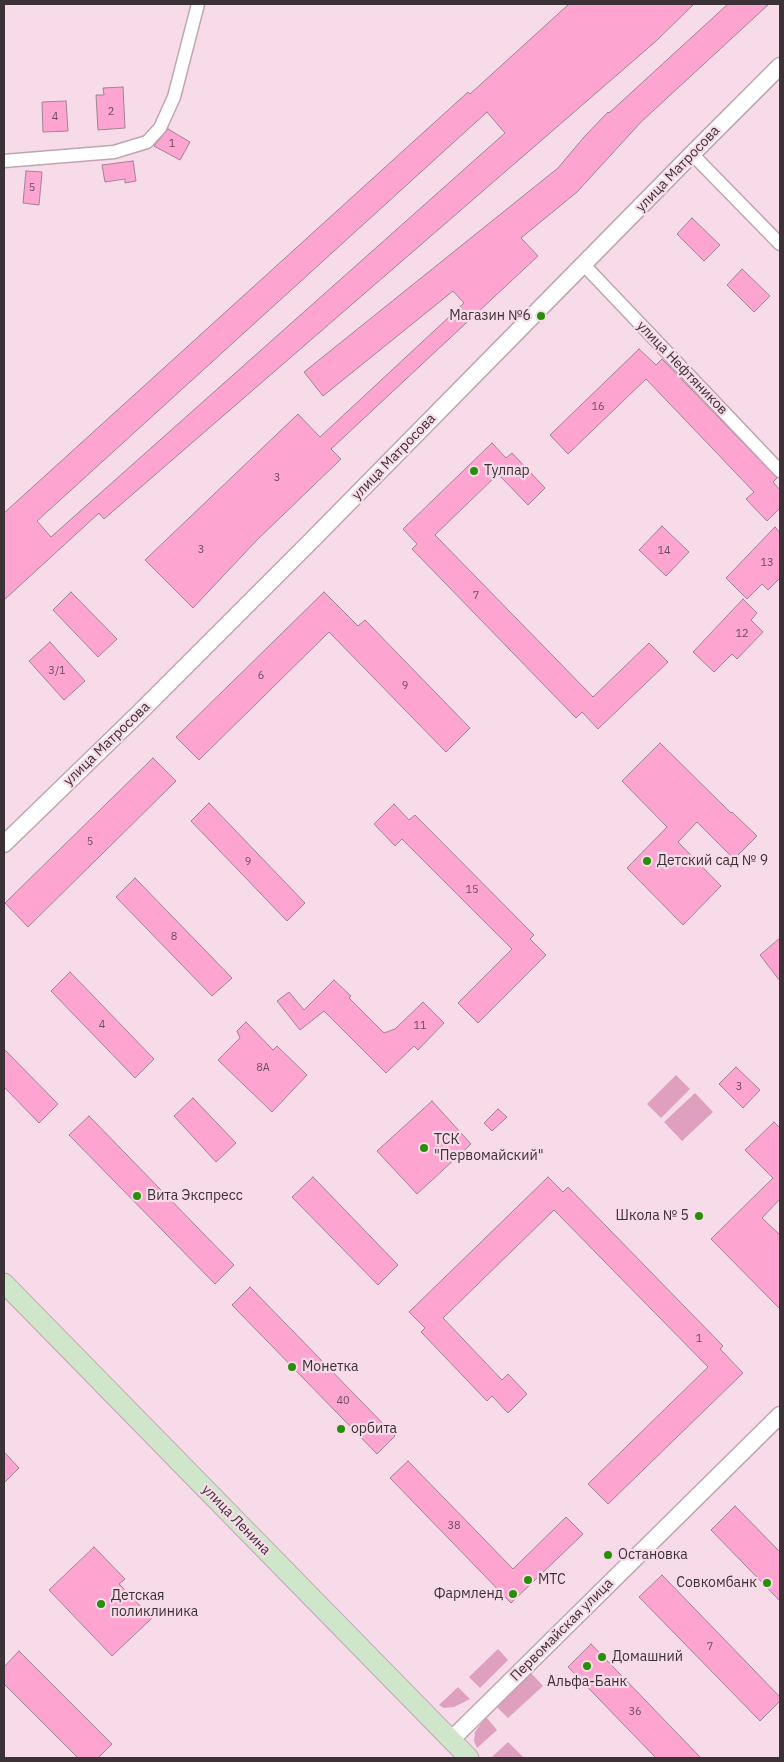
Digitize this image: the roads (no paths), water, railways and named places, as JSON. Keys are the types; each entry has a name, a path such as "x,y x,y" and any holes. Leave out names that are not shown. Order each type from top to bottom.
{"main road":[{"name":"улица Ленина","path":"4,1282 469,1758"}],"street":[{"path":"4,162 114,152 147,142 160,128 174,97 198,4"},
{"name":"улица Матросова","path":"4,844 137,715 780,66"},
{"path":"692,154 780,244"},
{"name":"улица Нефтяников","path":"584,265 780,471"},
{"name":"Первомайская улица","path":"451,1740 780,1415"}],"place":[{"name":"Магазин №6","path":"541,316"},
{"name":"Тулпар","path":"474,471"},
{"name":"Детский сад № 9","path":"647,861"},
{"name":"ТСК \"Первомайский\"","path":"424,1148"},
{"name":"Вита Экспресс","path":"137,1196"},
{"name":"Школа № 5","path":"699,1216"},
{"name":"Монетка","path":"292,1367"},
{"name":"орбита","path":"341,1429"},
{"name":"Остановка","path":"608,1555"},
{"name":"МТС","path":"528,1580"},
{"name":"Совкомбанк","path":"767,1583"},
{"name":"Фармленд","path":"513,1594"},
{"name":"Детская поликлиника","path":"101,1604"},
{"name":"Домашний","path":"602,1657"},
{"name":"Альфа-Банк","path":"587,1666"}]}
